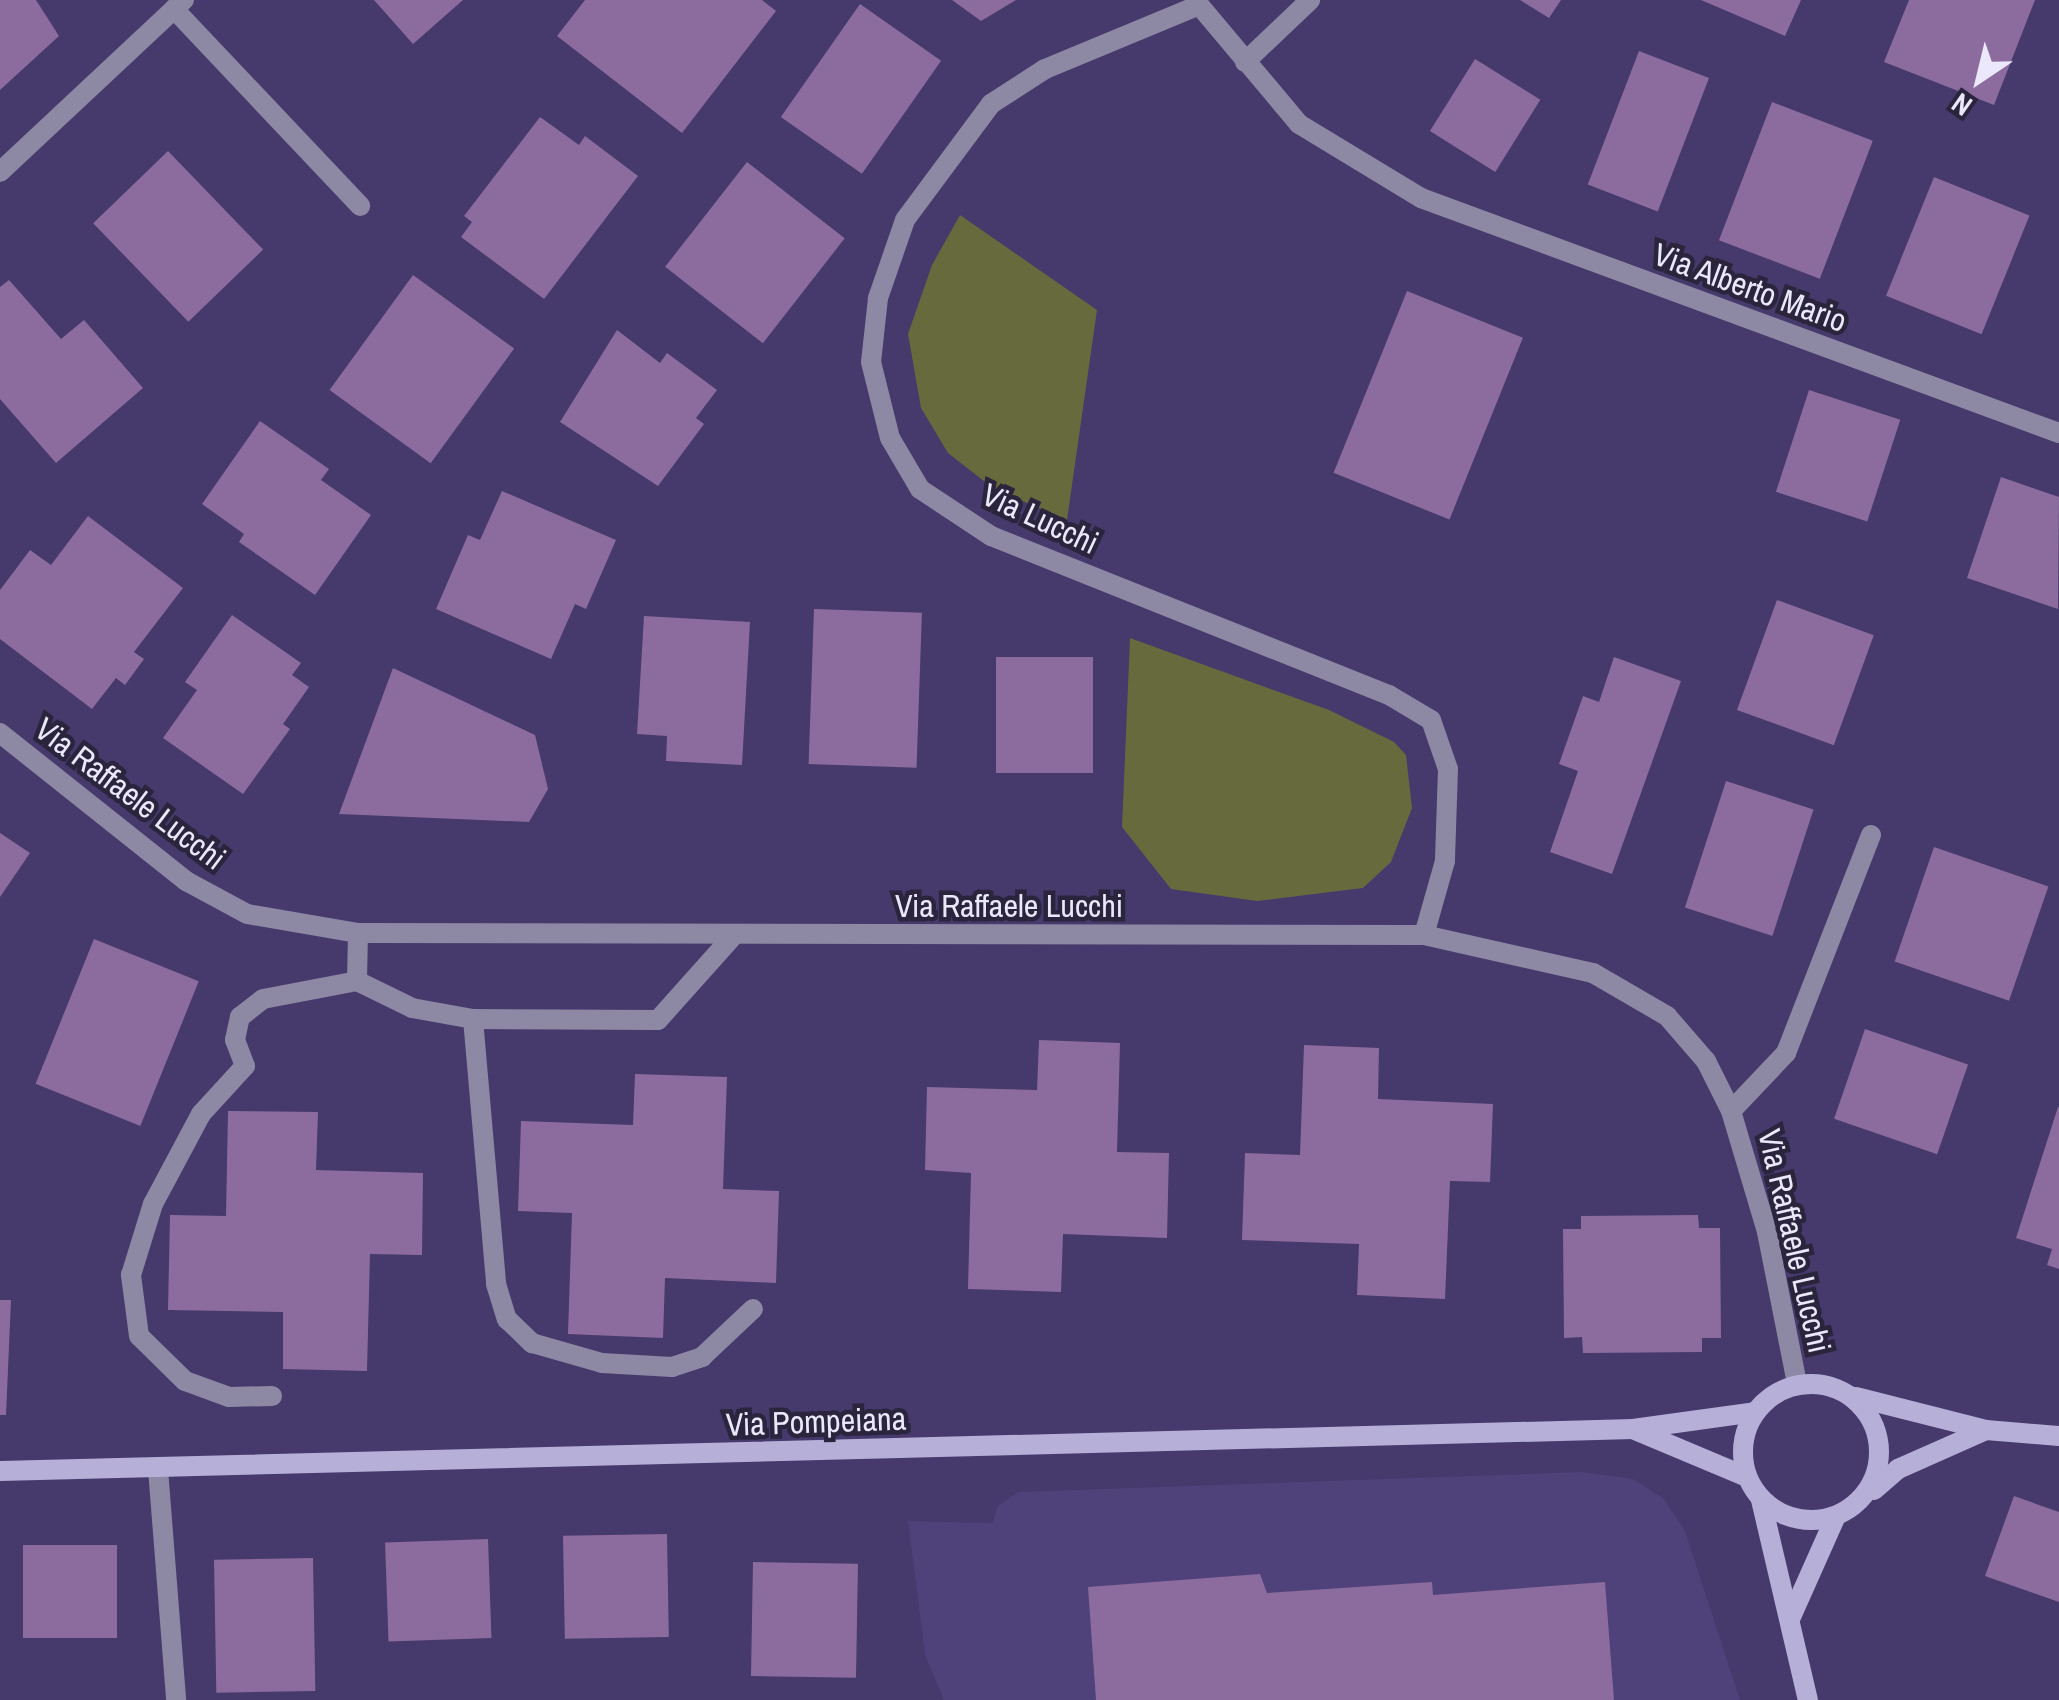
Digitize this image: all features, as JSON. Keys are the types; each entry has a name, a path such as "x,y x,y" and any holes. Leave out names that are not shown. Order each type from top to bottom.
{"main road":[{"path":"1808,1700 1761,1500 1747,1477 1742,1455 1754,1412 1797,1384 1825,1385 1986,1430 2059,1436"},
{"path":"1850,1395 1870,1415 1880,1441 1878,1472 1862,1500"},
{"name":"Via Pompeiana","path":"0,1470 158,1470 1633,1429 1754,1412"},
{"name":"Via Pompeiana","path":"1633,1429 1747,1477"},
{"path":"1761,1500 1808,1522 1835,1518 1898,1469 1986,1430"},
{"path":"1791,1617 1835,1518"}],"street":[{"path":"1245,62 1310,0"},
{"name":"Via Lucchi","path":"1421,198 1299,124 1196,3 1045,69 991,104 906,220 878,298 871,362 890,438 920,489 991,536 1389,696 1431,720 1448,769 1445,862 1424,935"},
{"path":"0,172 179,4 360,206"},
{"name":"Via Alberto Mario","path":"1421,198 2059,433"},
{"name":"Via Raffaele Lucchi","path":"0,733 186,881 247,914 358,933 1424,935 1593,973 1667,1016 1706,1061 1732,1112 1754,1175 1797,1384"},
{"path":"1732,1112 1786,1053 1871,835"},
{"path":"357,981 358,933"},
{"path":"272,1396 229,1396 186,1381 139,1336 131,1275 154,1204 201,1114 245,1066 235,1040 240,1016 263,999 357,981 412,1008 473,1019 658,1020 734,934"},
{"path":"473,1019 496,1284 506,1319 532,1344 602,1363 672,1367 702,1357 753,1310"},
{"path":"158,1470 176,1700"}],"shaded area":[{"path":"1582,1472 1633,1479 1663,1498 1685,1531 1740,1700 944,1700 925,1655 908,1521 993,1523 997,1507 1018,1492"}],"green space":[{"path":"960,215 1097,310 1067,520 994,489 948,453 921,408 908,334 932,265"},
{"path":"1130,638 1329,710 1394,742 1406,755 1412,808 1391,862 1363,888 1257,901 1171,889 1122,827"}],"building":[{"path":"0,0 36,0 59,36 0,90"},
{"path":"374,0 463,0 413,44"},
{"path":"585,0 762,0 776,11 682,133 557,36"},
{"path":"952,0 1016,0 981,21"},
{"path":"1520,0 1561,0 1549,18"},
{"path":"1701,0 1801,0 1785,36"},
{"path":"1909,0 2035,0 1994,105 1884,62"},
{"path":"860,4 941,61 862,174 781,117"},
{"path":"1639,51 1709,78 1658,211 1588,185"},
{"path":"1475,59 1540,100 1495,172 1430,131"},
{"path":"1772,102 1873,141 1820,279 1719,240"},
{"path":"540,117 579,145 585,136 638,176 544,299 461,237 472,222 464,216"},
{"path":"168,151 263,250 188,322 93,223"},
{"path":"747,162 845,238 763,343 665,267"},
{"path":"1934,177 2029,216 1982,334 1886,296"},
{"path":"413,275 514,348 431,463 330,390"},
{"path":"9,280 61,339 84,320 143,388 56,463 0,399 0,287"},
{"path":"1407,291 1523,338 1449,520 1334,473"},
{"path":"617,330 660,363 667,353 717,390 696,418 704,424 658,486 560,422"},
{"path":"1809,390 1900,420 1867,521 1776,492"},
{"path":"260,421 329,469 321,480 371,515 315,595 239,542 244,534 202,504"},
{"path":"2001,477 2059,497 2058,609 1967,578"},
{"path":"502,491 616,540 586,609 575,604 551,659 436,609 468,535 480,540"},
{"path":"88,516 183,588 134,652 144,659 125,685 116,678 92,709 0,639 0,590 30,550 51,565"},
{"path":"1777,600 1874,635 1834,745 1737,710"},
{"path":"814,609 922,613 917,768 809,764"},
{"path":"232,615 301,663 292,675 309,687 283,724 290,729 243,794 163,738 197,690 185,682"},
{"path":"644,616 750,622 742,765 666,761 667,736 637,734"},
{"path":"996,657 1093,657 1093,773 996,773"},
{"path":"1614,657 1681,681 1612,874 1550,852 1578,771 1559,764 1583,696 1599,702"},
{"path":"393,668 535,735 548,789 529,822 339,814"},
{"path":"1726,781 1813,809 1772,936 1685,907"},
{"path":"0,833 30,853 0,897"},
{"path":"1934,847 2048,886 2009,1001 1895,961"},
{"path":"94,939 199,981 140,1126 36,1084"},
{"path":"1865,1029 1968,1064 1937,1154 1834,1119"},
{"path":"1039,1040 1120,1043 1117,1152 1169,1153 1167,1238 1063,1234 1061,1292 968,1289 971,1173 925,1170 927,1087 1037,1090"},
{"path":"1304,1045 1379,1048 1378,1099 1493,1104 1490,1182 1450,1181 1445,1299 1357,1295 1359,1244 1242,1240 1245,1153 1300,1155"},
{"path":"635,1074 727,1077 723,1189 779,1191 776,1283 665,1278 663,1338 568,1334 572,1213 518,1211 521,1121 633,1125"},
{"path":"2058,1107 2059,1269 2047,1265 2052,1249 2016,1238"},
{"path":"228,1111 318,1112 316,1170 423,1173 422,1255 370,1254 367,1371 283,1369 283,1312 168,1310 170,1215 226,1216"},
{"path":"1698,1215 1699,1228 1720,1228 1721,1338 1702,1338 1702,1352 1583,1353 1582,1337 1564,1338 1563,1229 1581,1229 1581,1216"},
{"path":"0,1300 11,1300 6,1415 0,1415"},
{"path":"2014,1496 2059,1512 2059,1602 1985,1576"},
{"path":"667,1534 669,1637 565,1639 563,1536"},
{"path":"488,1539 491,1638 389,1642 385,1543"},
{"path":"23,1545 117,1545 117,1638 23,1638"},
{"path":"313,1558 315,1691 216,1693 214,1560"},
{"path":"753,1562 858,1564 856,1678 751,1676"},
{"path":"1260,1574 1267,1593 1432,1582 1433,1595 1605,1582 1614,1700 1096,1700 1088,1587"}]}
